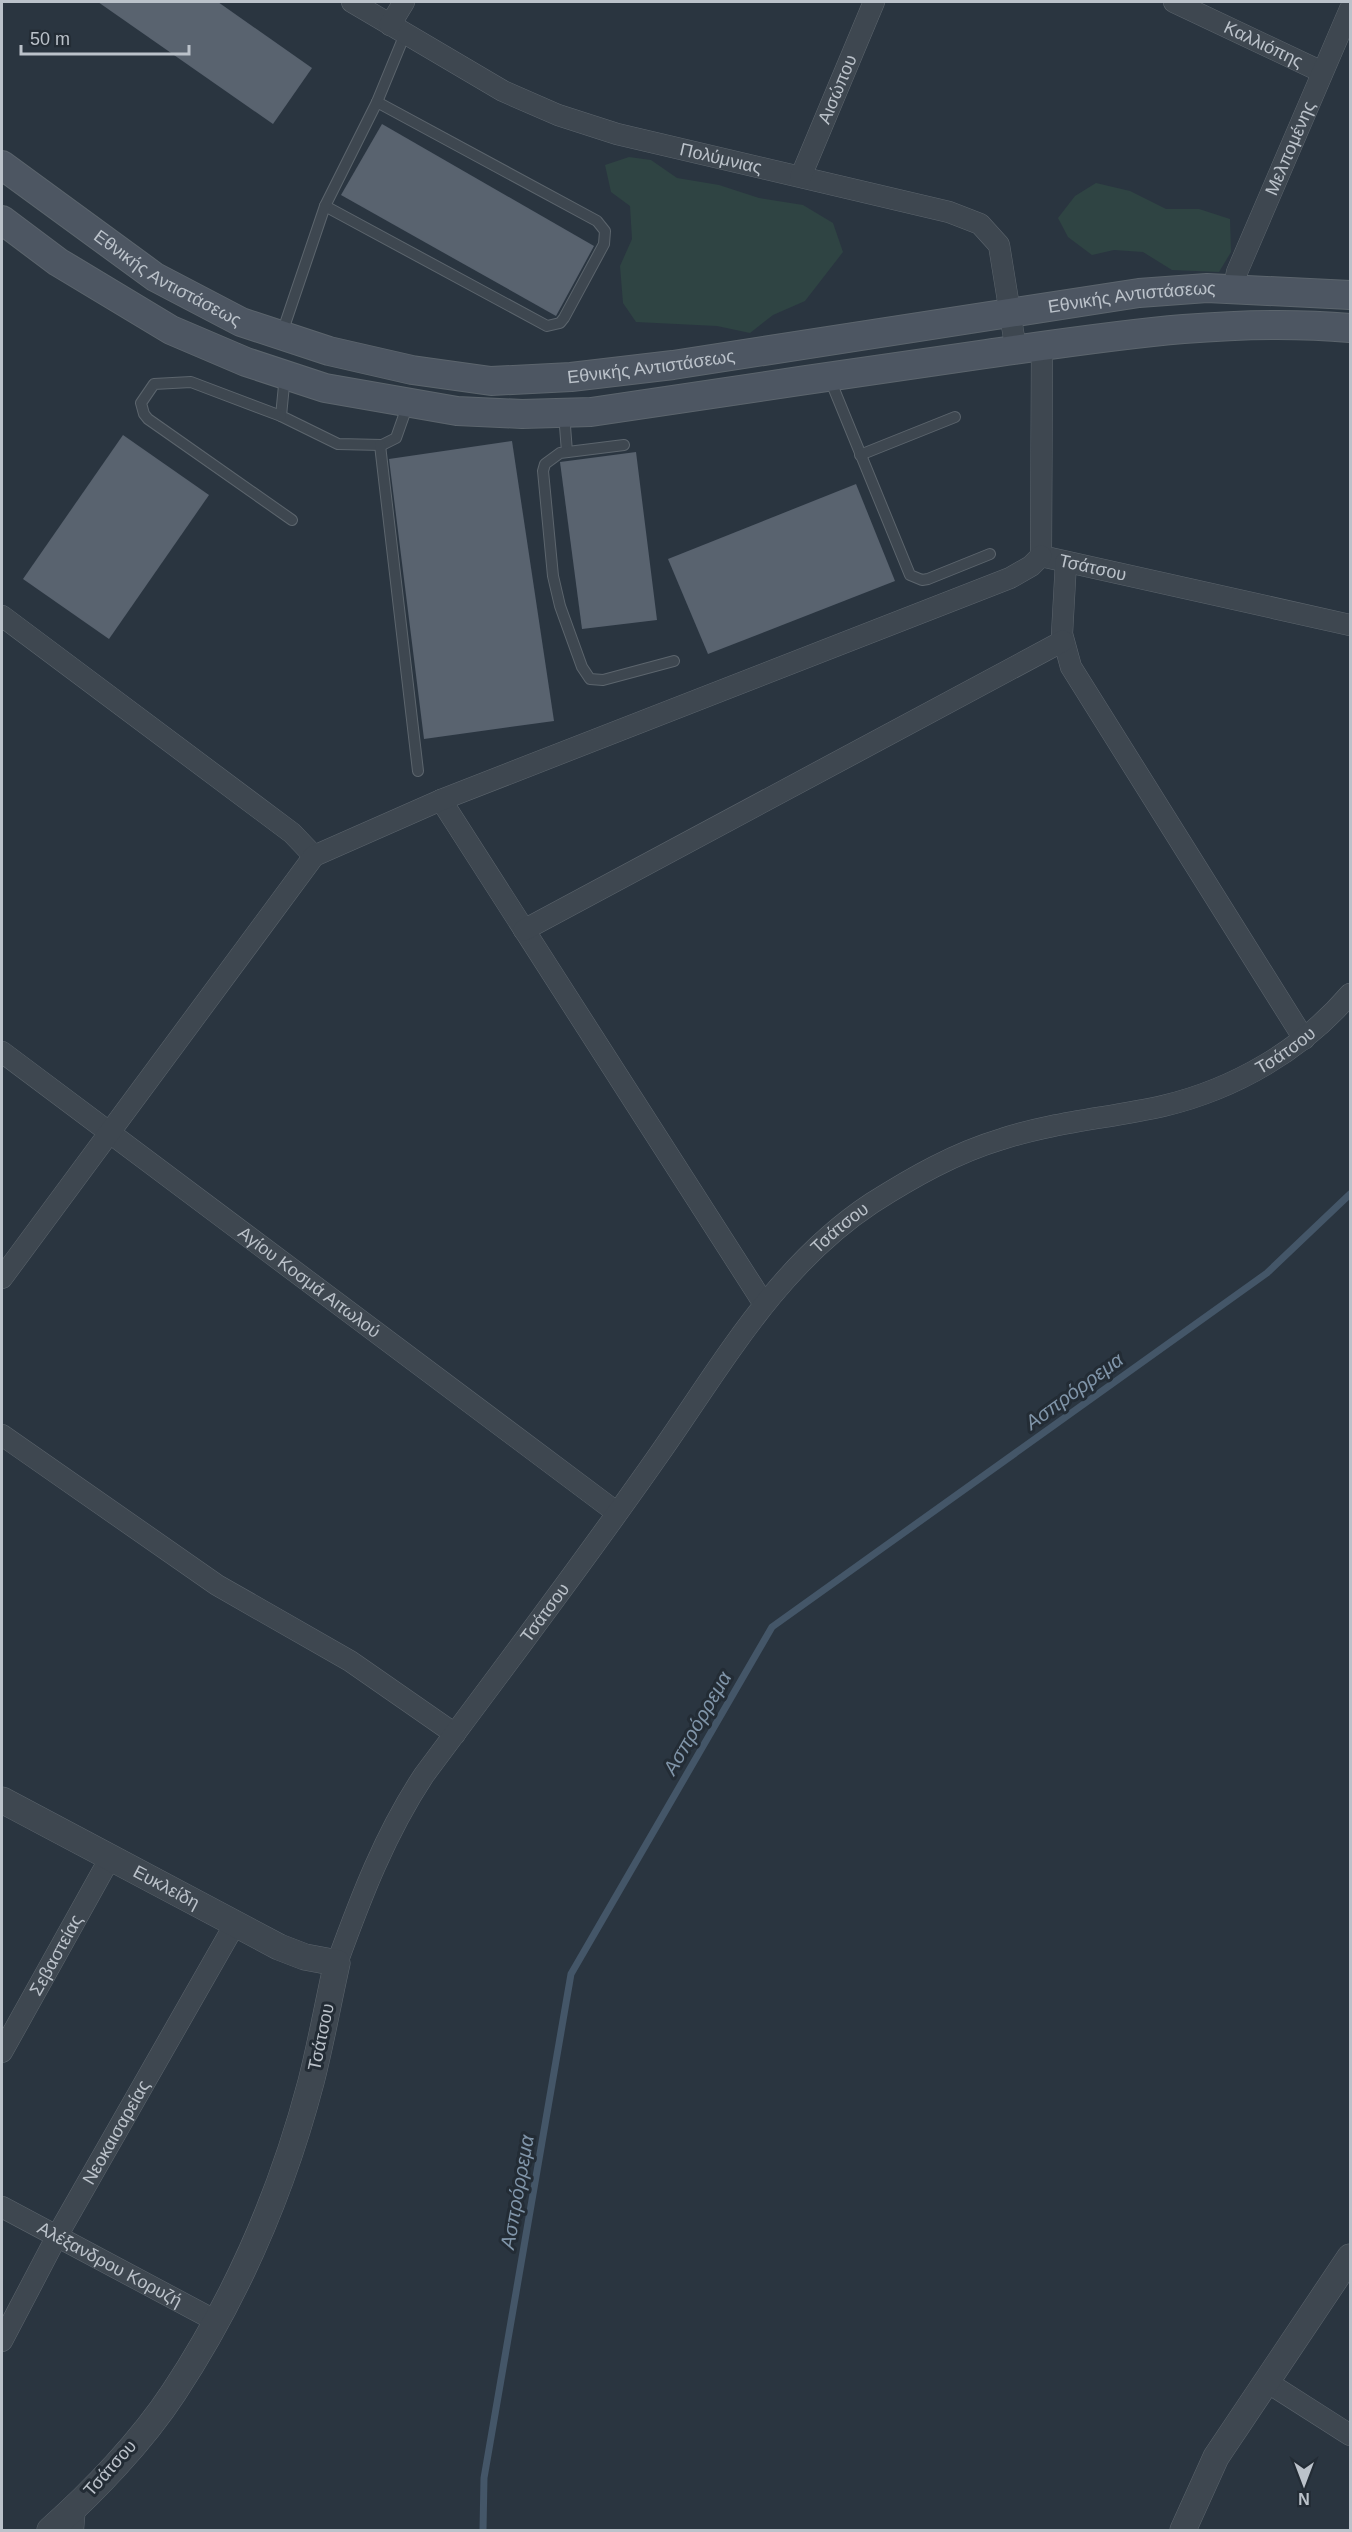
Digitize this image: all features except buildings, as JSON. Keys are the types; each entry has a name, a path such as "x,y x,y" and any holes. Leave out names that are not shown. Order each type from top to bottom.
{"main road":[{"name":"Εθνικής Αντιστάσεως","path":"2,165 155,277 241,322 329,351 412,370 491,381 571,377 673,365 1138,293 1234,289 1350,295"},
{"name":"Εθνικής Αντιστάσεως","path":"2,220 58,262 171,330 246,362 325,388 457,411 522,414 591,412 1029,348 1216,325 1293,323 1350,328"}],"street":[{"name":"Πολύμνιας","path":"352,2 503,91 558,115 617,134 949,212 980,224 999,245 1011,314 1029,348"},
{"path":"397,30 404,2"},
{"name":"Αισώπου","path":"801,176 874,2"},
{"name":"Καλλιόπης","path":"1174,2 1322,72"},
{"name":"Μελπομένης","path":"1234,289 1237,272 1350,9"},
{"name":"Τσάτσου","path":"1029,348 1041,556 1350,625"},
{"path":"2,1278 107,1132 314,856 441,801 1010,578 1032,566 1041,556"},
{"path":"1066,562 1063,641 1068,662 1080,685 1304,1039"},
{"path":"2,616 292,833 314,856"},
{"path":"524,930 1063,641"},
{"path":"441,801 764,1304"},
{"name":"Τσάτσου","path":"50,2530 74,2518 173,2394 216,2321 252,2250 279,2185 310,2083 337,1963 367,1881 397,1816 764,1304 789,1274 840,1227 889,1192 946,1160 1026,1132 1197,1097 1246,1076 1304,1039 1350,994"},
{"name":"Αγίου Κοσμά Αιτωλού","path":"2,1052 616,1512"},
{"path":"2,1435 217,1584 350,1661 455,1734"},
{"name":"Ευκλείδη","path":"2,1800 235,1924 305,1957 337,1963"},
{"name":"Σεβαστείας","path":"2,2052 110,1858"},
{"name":"Νεοκαισαρείας","path":"2,2341 57,2236 235,1924"},
{"name":"Αλέξανδρου Κορυζή","path":"2,2207 216,2321"},
{"path":"1183,2530 1216,2457 1350,2257"},
{"path":"1267,2382 1350,2435"}],"lane":[{"path":"281,335 325,207 377,102 397,30"},
{"path":"325,207 547,326 560,323 564,318 604,244 605,231 597,221 377,102"},
{"path":"281,416 285,375"},
{"path":"828,377 910,575 922,580 928,579 990,554"},
{"path":"292,519 148,418 144,414 141,402 147,391 154,384 191,382 281,416 338,444 388,444 396,438 408,403"},
{"path":"564,412 567,452"},
{"path":"860,455 955,417"},
{"path":"380,445 418,771"},
{"path":"624,445 567,452 549,459 543,471 553,576 560,606 585,674 596,681 603,681 674,661"}],"green space":[{"path":"629,157 651,160 677,178 719,185 759,198 803,205 833,223 843,252 805,301 773,315 750,333 717,326 636,322 623,303 620,266 632,239 630,206 611,192 605,165"},
{"path":"1096,183 1130,191 1166,209 1199,209 1230,219 1231,252 1219,272 1172,270 1143,252 1114,250 1092,255 1068,237 1058,218 1075,196"}],"waterway":[{"name":"Ασπρόρρεμα","path":"483,2530 484,2478 571,1974 772,1627 1267,1273 1350,1194"}]}
